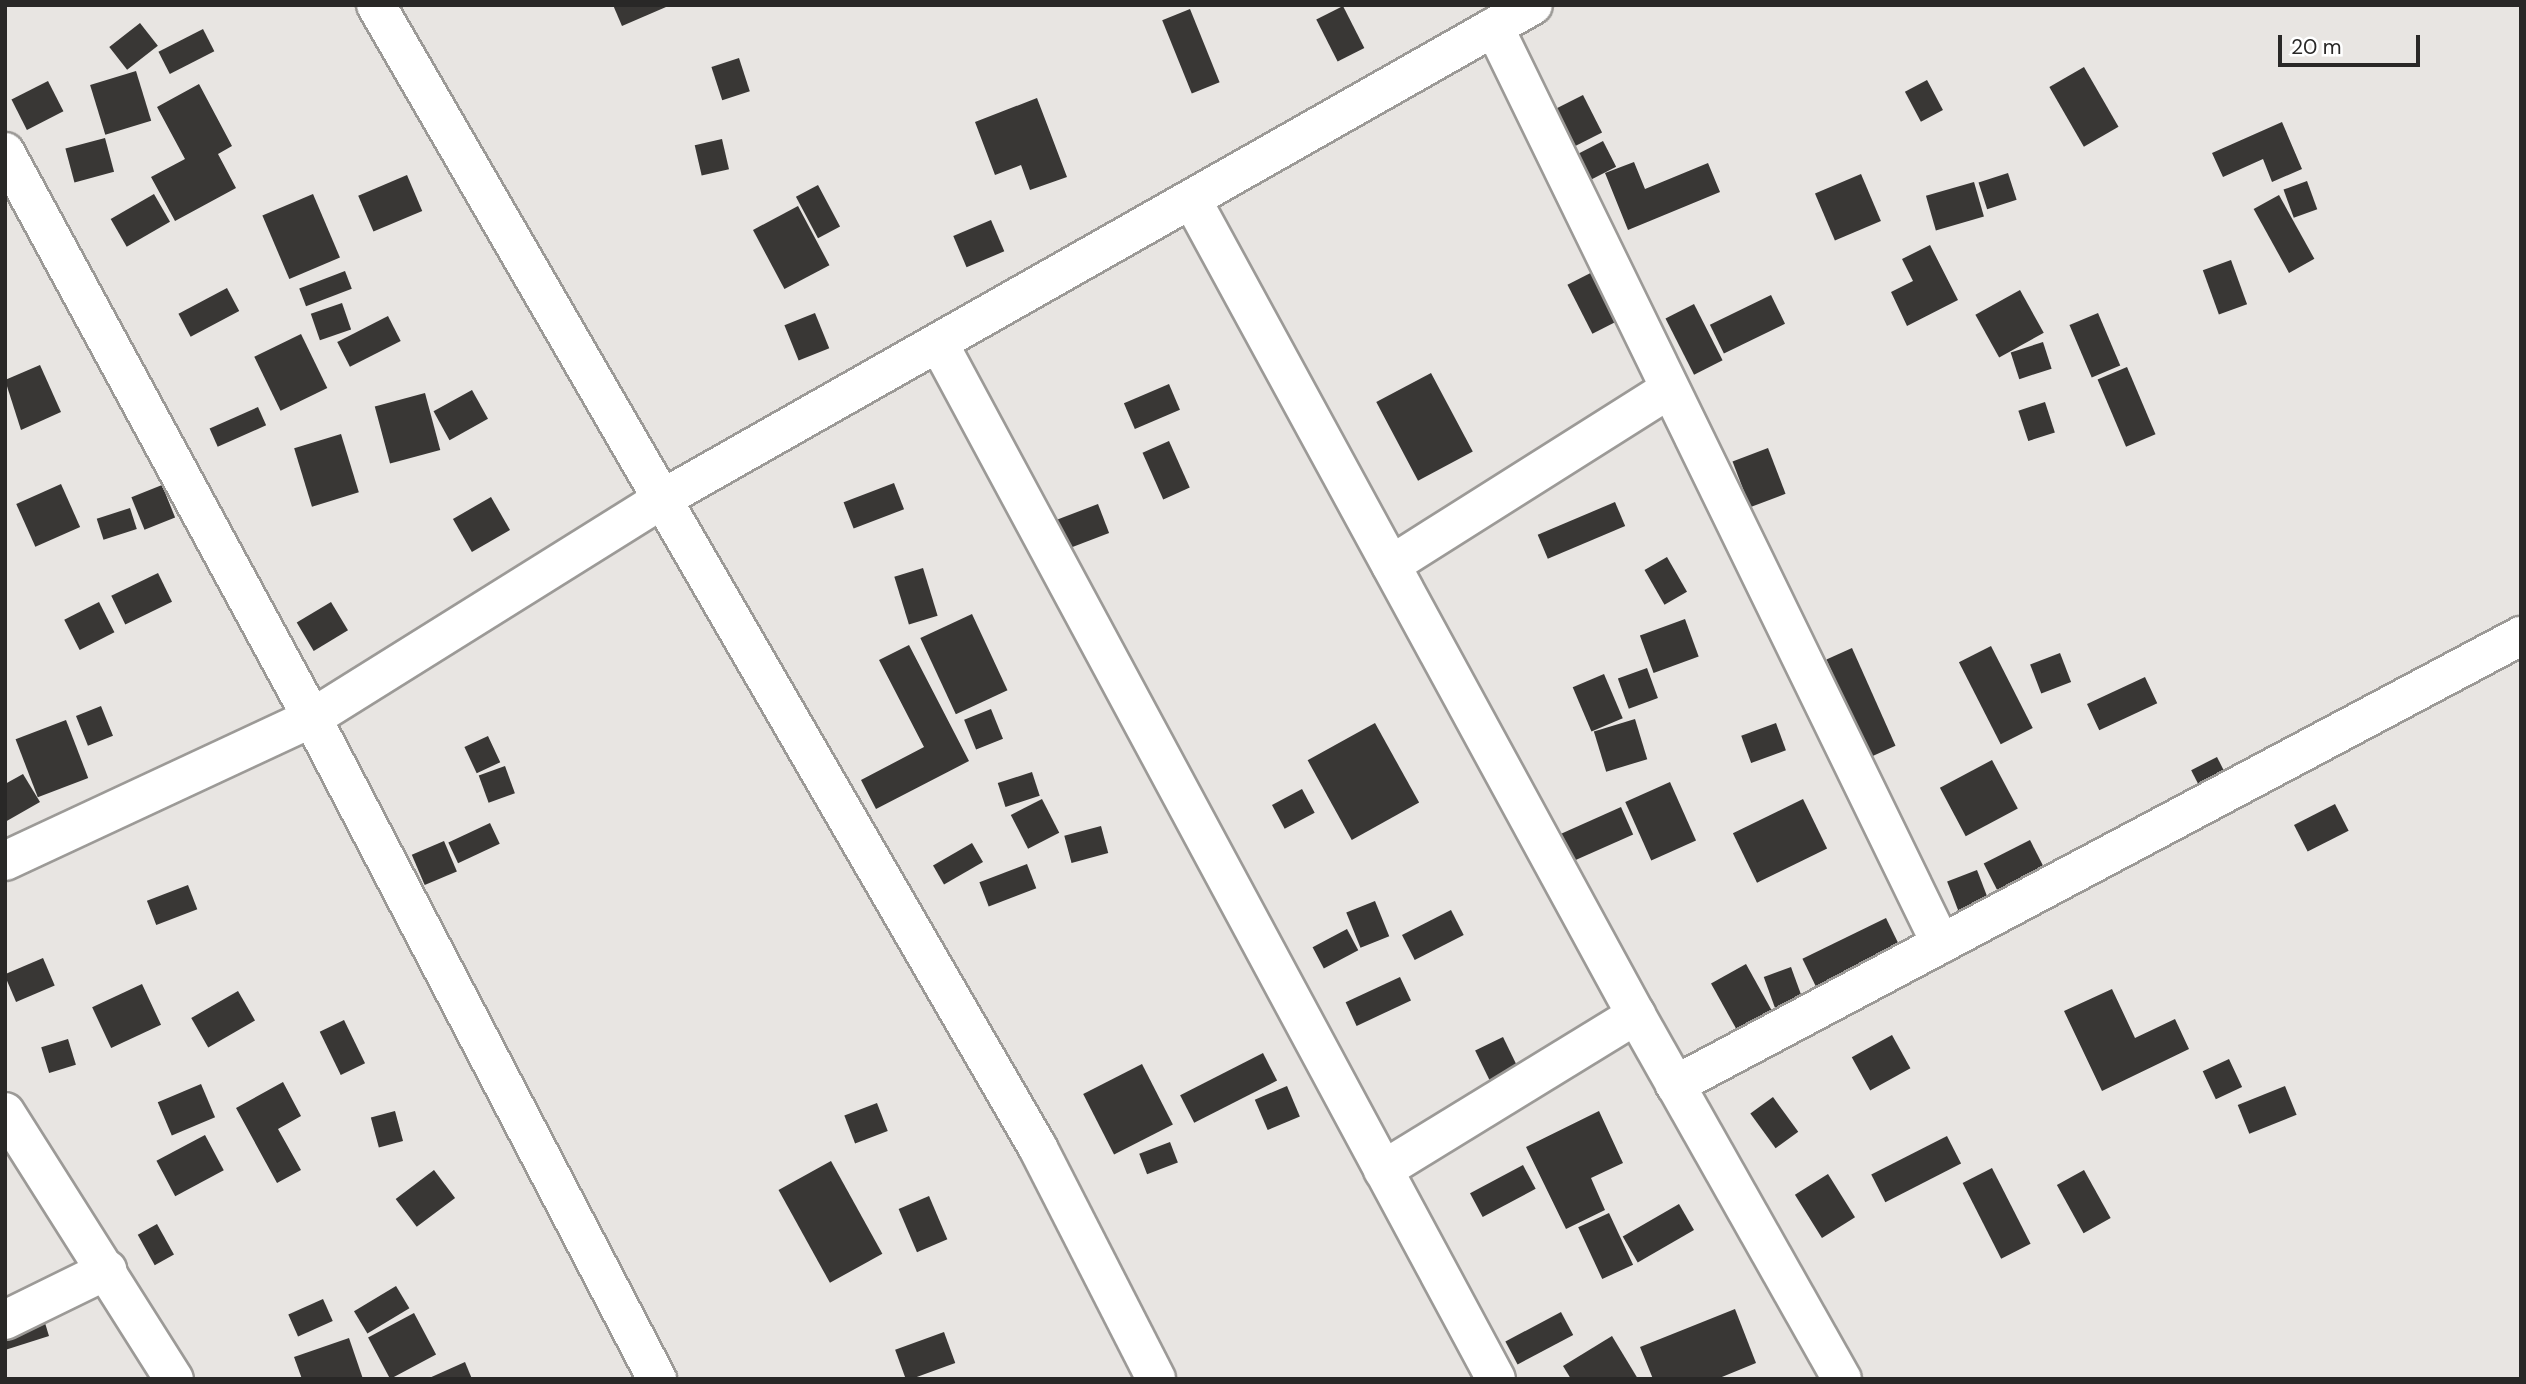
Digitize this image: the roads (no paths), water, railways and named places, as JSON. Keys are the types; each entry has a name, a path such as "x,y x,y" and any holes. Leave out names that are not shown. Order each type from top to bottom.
{"street":[{"path":"376,5 1038,1149 1156,1379"},
{"path":"8,853 312,718 662,499 1194,202 1533,5"},
{"path":"1493,27 1941,944"},
{"path":"5,152 312,718 656,1379"},
{"path":"1194,202 1636,1015 1842,1379"},
{"path":"939,344 1496,1379"},
{"path":"1391,565 1670,389"},
{"path":"1675,1085 2521,636"},
{"path":"1383,1170 1636,1015"},
{"path":"5,1112 174,1379"},
{"path":"5,1320 107,1270"}]}
